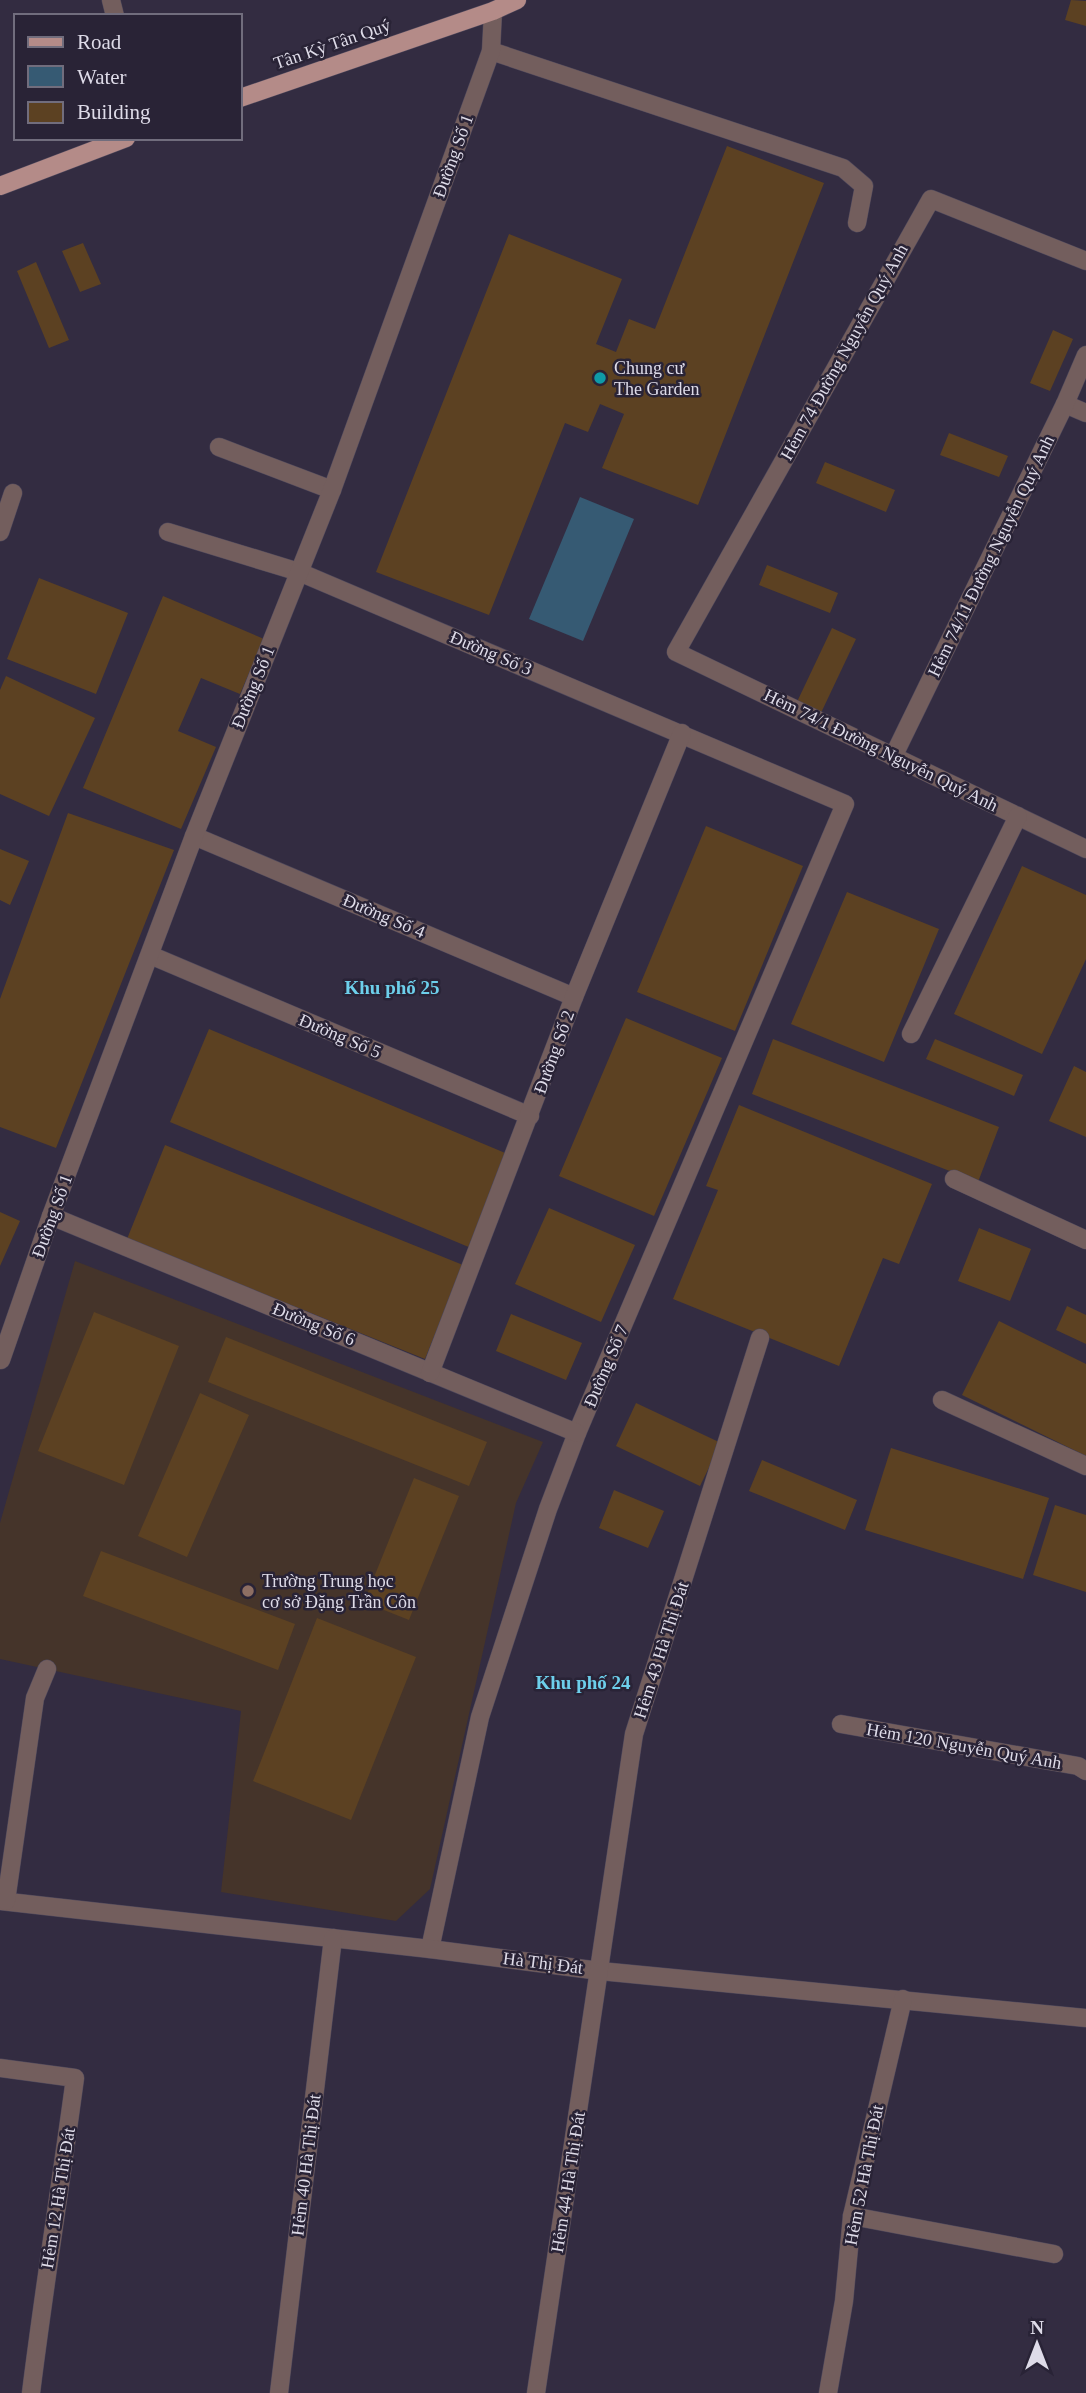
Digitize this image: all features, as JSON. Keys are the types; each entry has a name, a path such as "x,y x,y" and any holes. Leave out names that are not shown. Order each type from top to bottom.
{"main road":[{"name":"Tân Kỳ Tân Quý","path":"242,97 517,0"},
{"path":"0,186 121,140"}],"street":[{"name":"Đường Số 1","path":"1,1360 51,1216 194,836 332,490 491,51 492,11"},
{"path":"491,51 843,168 864,186 857,223"},
{"name":"Hẻm 74 Đường Nguyễn Quý Anh","path":"676,652 931,199 1086,261"},
{"name":"Hẻm 74/11 Đường Nguyễn Quý Anh","path":"893,757 1065,404 1086,355"},
{"path":"1065,404 1086,413"},
{"path":"219,447 332,490"},
{"path":"0,532 7,495"},
{"name":"Đường Số 3","path":"168,532 299,572 845,804"},
{"name":"Hẻm 74/1 Đường Nguyễn Quý Anh","path":"676,652 1086,849"},
{"name":"Đường Số 2","path":"430,1373 574,997 682,733"},
{"name":"Đường Số 7","path":"430,1949 480,1717 548,1509 577,1433 845,804"},
{"path":"911,1034 1018,816"},
{"name":"Đường Số 4","path":"194,836 574,997"},
{"name":"Đường Số 5","path":"150,955 530,1116"},
{"path":"954,1179 1086,1240"},
{"name":"Đường Số 6","path":"51,1216 577,1433"},
{"name":"Hẻm 43 Hà Thị Đát","path":"600,1971 634,1734 760,1338"},
{"path":"942,1400 1086,1465"},
{"path":"3,1901 35,1698 47,1669"},
{"name":"Hẻm 120 Nguyễn Quý Anh","path":"842,1724 1077,1766 1086,1771"},
{"name":"Hà Thị Đát","path":"3,1901 600,1971 1086,2018"},
{"name":"Hẻm 40 Hà Thị Đát","path":"279,2393 333,1938"},
{"name":"Hẻm 44 Hà Thị Đát","path":"536,2393 600,1971"},
{"name":"Hẻm 52 Hà Thị Đát","path":"828,2393 844,2301 852,2216 903,1999"},
{"name":"Hẻm 12 Hà Thị Đát","path":"0,2068 75,2078 31,2393"},
{"path":"852,2216 1054,2254"}],"shaded area":[{"name":"Trường Trung học cơ sở Đặng Trần Côn","path":"75,1261 543,1442 516,1503 430,1889 396,1921 221,1892 241,1711 0,1659 0,1523"}],"water":[{"path":"580,497 634,519 583,641 529,619"}],"building":[{"path":"1071,0 1086,1 1086,26 1065,20"},
{"name":"Chung cư The Garden","path":"727,146 824,183 698,505 602,468 624,414 600,404 588,432 565,423 489,615 376,572 509,234 622,279 596,344 616,352 629,319 655,329"},
{"path":"83,243 101,284 80,292 62,251"},
{"path":"36,262 69,340 49,348 17,271"},
{"path":"1053,330 1073,339 1050,391 1030,383"},
{"path":"949,433 1008,456 999,477 940,455"},
{"path":"825,462 895,490 886,512 816,483"},
{"path":"767,565 838,593 830,613 759,585"},
{"path":"39,578 128,613 96,694 7,659"},
{"path":"163,596 264,639 240,694 201,678 178,731 216,747 181,829 83,788"},
{"path":"832,628 856,639 820,715 796,704"},
{"path":"6,676 95,718 49,816 0,794 0,690"},
{"path":"68,813 174,850 56,1148 0,1127 0,999"},
{"path":"706,826 803,866 735,1031 637,992"},
{"path":"0,849 29,861 10,905 0,900"},
{"path":"1022,866 1086,895 1086,959 1042,1054 954,1014"},
{"path":"847,892 939,929 884,1062 791,1024"},
{"path":"626,1018 722,1058 654,1216 559,1176"},
{"path":"209,1029 510,1155 471,1248 170,1122"},
{"path":"773,1039 999,1127 978,1182 752,1094"},
{"path":"935,1039 1023,1075 1014,1096 926,1059"},
{"path":"1074,1066 1086,1072 1086,1137 1049,1121"},
{"path":"739,1105 932,1184 899,1264 883,1258 839,1366 673,1299 718,1190 706,1186"},
{"path":"165,1145 463,1265 425,1359 127,1239"},
{"path":"549,1208 635,1245 601,1322 515,1284"},
{"path":"0,1212 20,1221 0,1266"},
{"path":"979,1228 1031,1249 1010,1301 958,1281"},
{"path":"1067,1306 1086,1315 1086,1344 1056,1330"},
{"path":"94,1312 179,1346 124,1485 38,1451"},
{"path":"511,1314 582,1343 566,1380 496,1351"},
{"path":"999,1321 1086,1364 1086,1456 962,1395"},
{"path":"226,1337 487,1442 469,1486 208,1382"},
{"path":"200,1393 249,1415 187,1557 138,1536"},
{"path":"636,1403 721,1443 700,1486 616,1446"},
{"path":"891,1448 1049,1498 1023,1579 865,1530"},
{"path":"762,1460 857,1500 845,1530 749,1491"},
{"path":"414,1478 459,1496 409,1620 364,1602"},
{"path":"614,1490 664,1511 648,1548 599,1528"},
{"path":"1055,1505 1086,1515 1086,1592 1033,1575"},
{"path":"101,1551 295,1624 278,1670 83,1596"},
{"path":"317,1618 416,1657 351,1820 253,1781"}],"place":[{"name":"Chung cư The Garden","path":"600,378"},
{"name":"Trường Trung học cơ sở Đặng Trần Côn","path":"248,1591"}],"district":[{"name":"Khu phố 25","path":"392,987"},
{"name":"Khu phố 24","path":"583,1682"}]}
